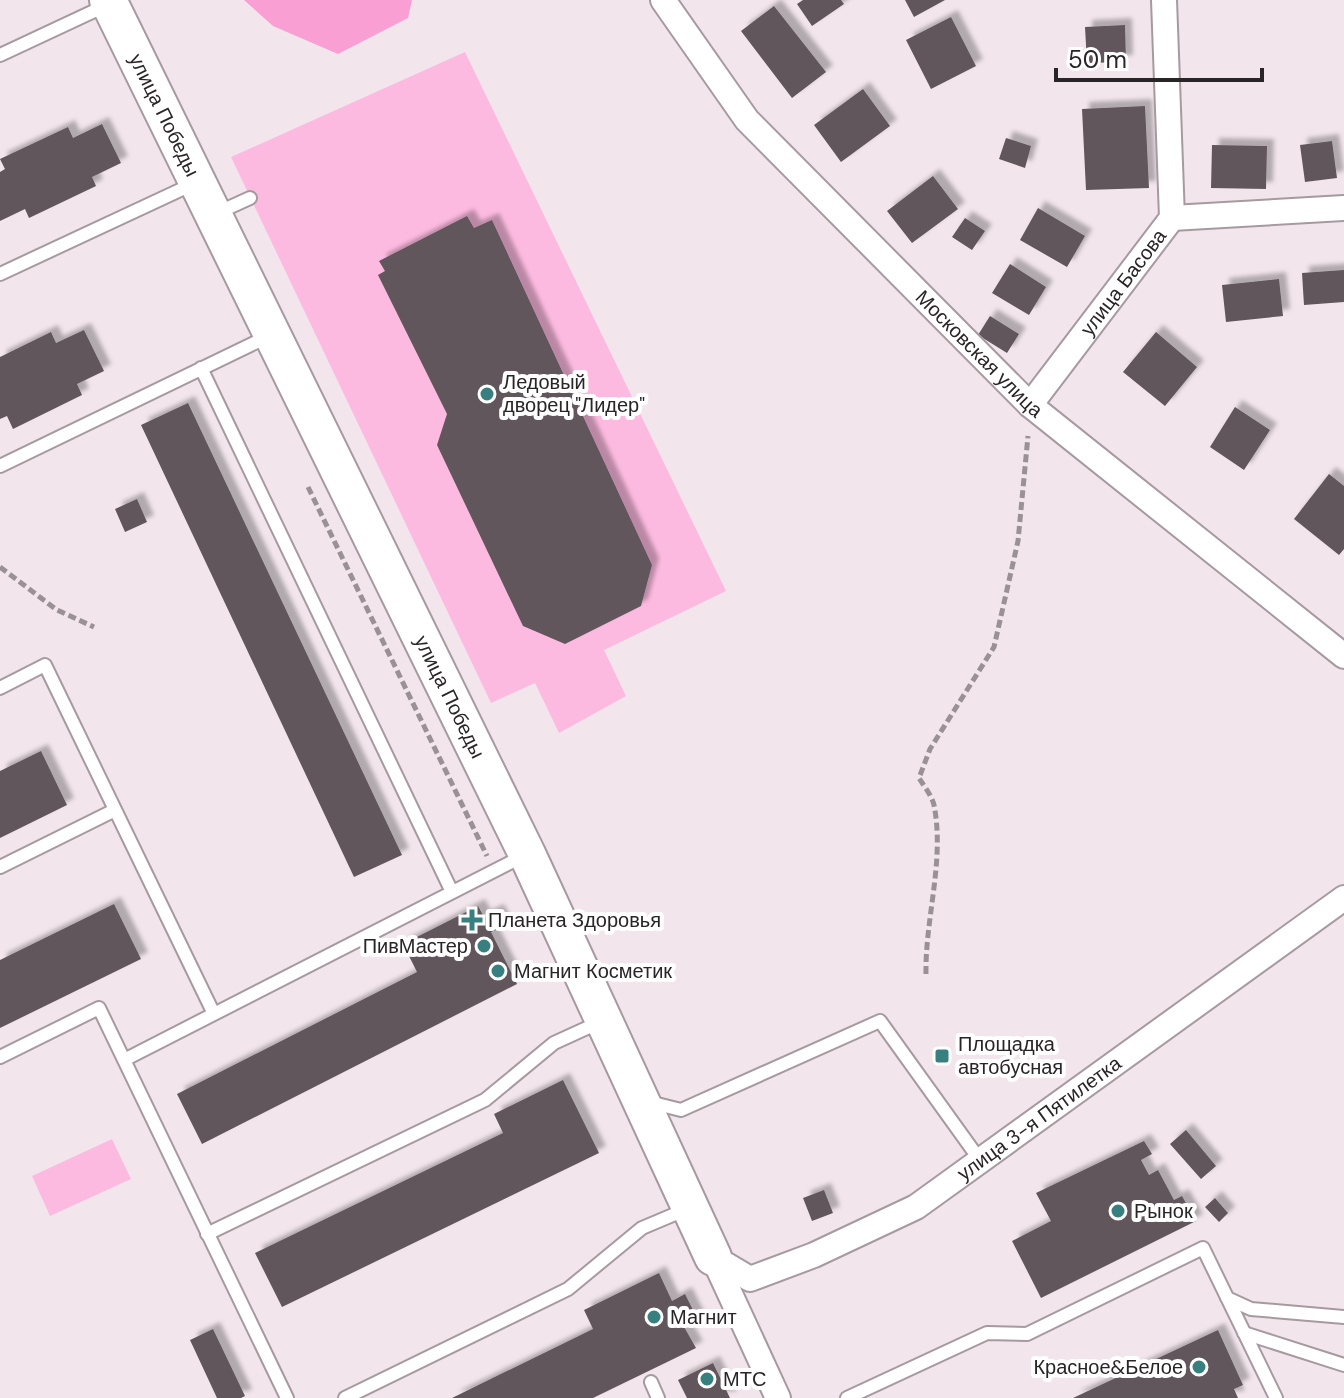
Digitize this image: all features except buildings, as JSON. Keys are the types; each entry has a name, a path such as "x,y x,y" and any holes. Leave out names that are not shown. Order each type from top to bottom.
{"street":[{"name":"Московская улица","path":"663,0 747,120 1030,405 1344,656"},
{"name":"улица Басова","path":"1030,405 1172,218 1164,0"},
{"name":"улица Победы","path":"109,2 527,854 778,1398"},
{"path":"1172,218 1344,208"},
{"name":"улица 3-я Пятилетка","path":"713,1257 750,1279 877,1228 916,1207 982,1163 1344,898"}],"lane":[{"path":"0,55 109,2"},
{"path":"0,274 196,182"},
{"path":"212,216 250,198"},
{"path":"0,466 271,335"},
{"path":"201,368 452,892"},
{"path":"0,688 45,665 214,1014"},
{"path":"0,867 115,810"},
{"path":"124,1060 527,854"},
{"path":"0,1057 99,1008 287,1398"},
{"path":"207,1234 485,1100 554,1043 605,1020"},
{"path":"642,1100 681,1110 880,1021 982,1163"},
{"path":"345,1398 568,1289 642,1228 690,1207"},
{"path":"847,1398 987,1333 1027,1334 1203,1248 1276,1398"},
{"path":"1227,1298 1251,1309 1344,1317"},
{"path":"1244,1333 1344,1365"},
{"path":"651,1382 658,1398"}],"path":[{"path":"926,974 926,935 937,872 934,802 919,778 930,749 994,647 1018,541 1030,405"},
{"path":"0,567 57,610 94,627"}],"shaded area":[{"path":"244,0 412,0 408,18 338,54 273,26"},
{"name":"Ледовый дворец \"Лидер\"","path":"465,52 726,591 604,650 626,696 559,733 535,683 491,703 231,157"},
{"path":"112,1139 131,1179 50,1216 32,1176"}],"place":[{"name":"Ледовый дворец \"Лидер\"","path":"487,394"},
{"name":"Планета Здоровья","path":"472,920"},
{"name":"ПивМастер","path":"484,946"},
{"name":"Магнит Косметик","path":"498,971"},
{"name":"Площадка автобусная","path":"942,1056"},
{"name":"Рынок","path":"1118,1211"},
{"name":"Магнит","path":"654,1317"},
{"name":"Красное&Белое","path":"1199,1367"},
{"name":"МТС","path":"707,1379"}]}
